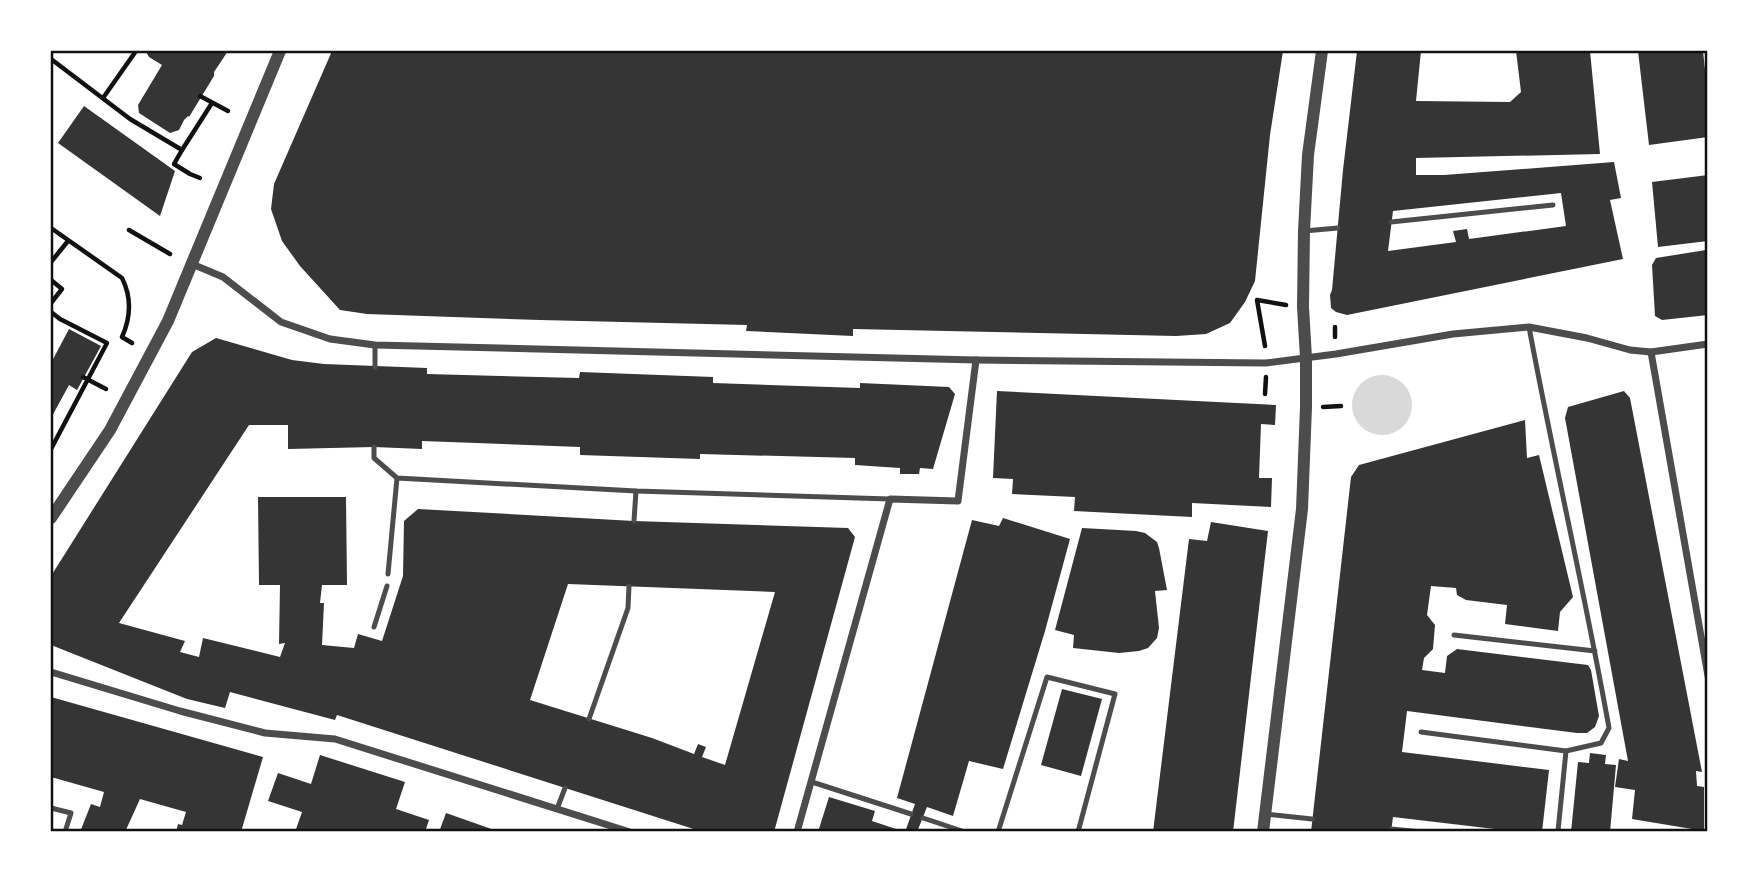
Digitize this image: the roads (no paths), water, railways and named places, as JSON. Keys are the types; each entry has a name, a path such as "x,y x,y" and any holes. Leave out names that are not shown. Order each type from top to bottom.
{"street":[{"path":"51,518 110,430 168,321 280,51"},
{"path":"1263,832 1302,509 1306,407 1304,231 1308,155 1322,51"},
{"path":"192,264 223,277 281,322 330,339 375,345 976,360 1266,363 1453,334 1529,327 1587,338 1630,350 1651,352 1708,344"},
{"path":"1651,352 1708,676"},
{"path":"797,832 890,499 958,501 976,360"},
{"path":"51,672 180,711 265,733 335,739 631,832"}],"lane":[{"path":"1391,222 1553,205"},
{"path":"1304,231 1338,228"},
{"path":"1421,732 1566,751 1601,743 1609,728 1529,327"},
{"path":"375,345 375,367"},
{"path":"374,447 374,458 397,478 636,491 890,499"},
{"path":"388,573 397,478"},
{"path":"634,521 636,491"},
{"path":"374,627 387,586"},
{"path":"589,719 628,607 629,586"},
{"path":"1454,635 1595,651"},
{"path":"998,832 1048,677 1115,694 1078,832"},
{"path":"1558,831 1566,751"},
{"path":"812,782 911,814"},
{"path":"557,809 565,788"},
{"path":"51,808 71,813 65,832"},
{"path":"1266,814 1312,819"},
{"path":"923,818 965,832"},
{"path":"1391,829 1422,832"}]}
